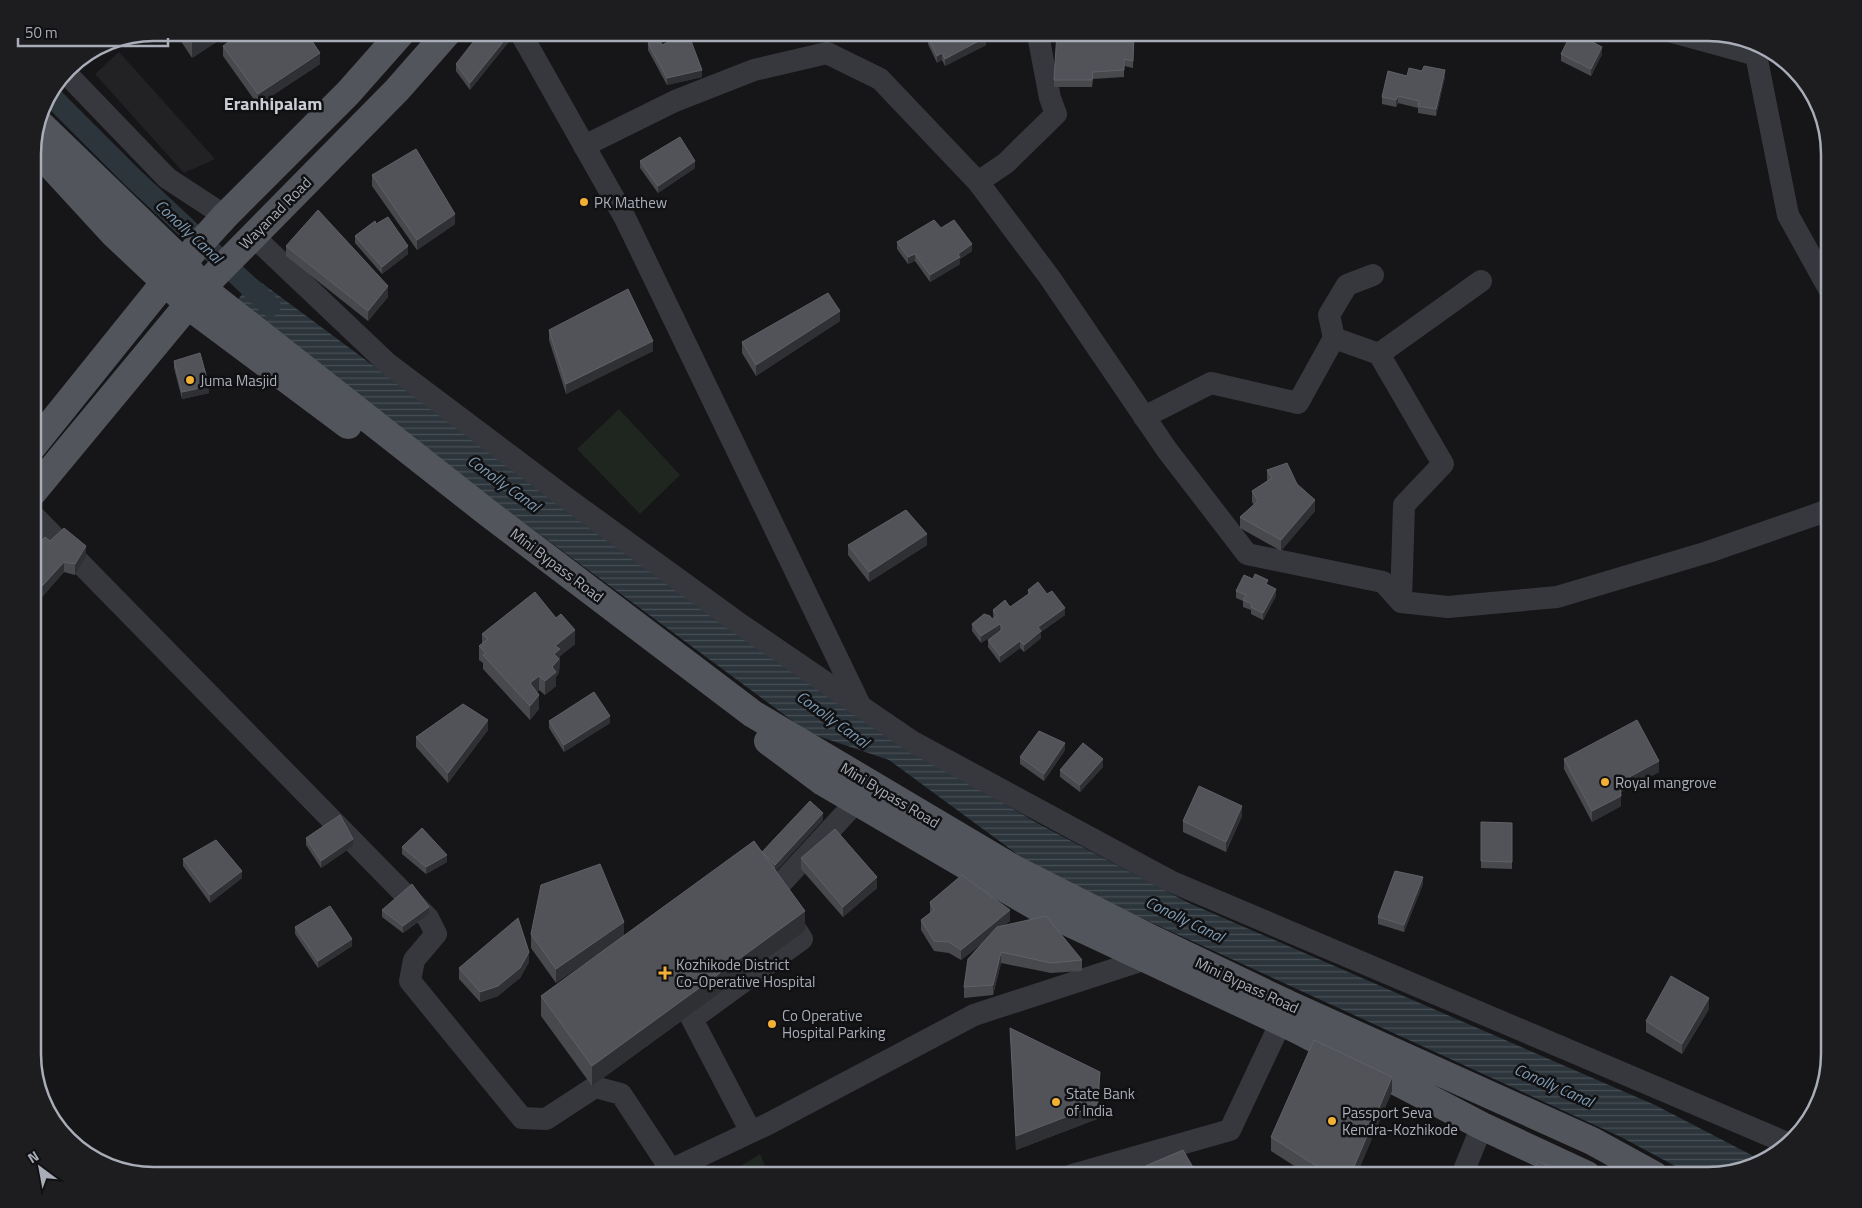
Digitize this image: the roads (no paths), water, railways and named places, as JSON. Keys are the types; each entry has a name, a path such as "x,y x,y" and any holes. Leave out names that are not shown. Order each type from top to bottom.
{"main road":[{"path":"41,436 165,282 225,216 348,93 394,41"},
{"name":"Wayanad Road","path":"41,482 196,296 252,235 397,90 440,41"},
{"path":"44,128 184,263 196,296"},
{"path":"41,155 114,234 165,282 196,296"},
{"name":"Mini Bypass Road","path":"196,296 198,313 823,782 1042,910 1281,1022 1482,1126 1568,1167"},
{"name":"Mini Bypass Road","path":"196,296 488,513 753,714 1024,874 1152,939 1280,1000 1592,1141 1638,1167"}],"street":[{"path":"525,41 625,218 860,706"},
{"path":"978,182 1006,163 1056,114 1050,98 1039,41"},
{"path":"1714,41 1749,49"},
{"path":"584,146 675,100 754,70 827,53 880,79 978,182 1050,278 1167,450 1247,554 1383,582 1401,602 1448,607 1557,597 1708,552 1821,513"},
{"path":"1761,55 1788,215 1821,272"},
{"path":"71,78 167,178 225,216"},
{"path":"252,235 387,363 565,497 736,622 913,742 1170,881 1780,1141"},
{"path":"1144,417 1211,383 1298,403 1334,338 1329,315 1347,285 1373,275"},
{"path":"1379,354 1481,281"},
{"path":"1334,338 1379,354 1443,464 1404,506 1401,602"},
{"path":"41,523 428,918 436,934 414,960 410,982 522,1118 546,1119 595,1086 621,1094 662,1167"},
{"path":"751,1132 692,1020 802,939 772,893 857,801"},
{"path":"678,1167 751,1132 974,1015 1146,959"},
{"path":"1103,1167 1230,1130 1281,1022"},
{"path":"1466,1167 1482,1126"}],"water":[{"path":"255,278 586,523 881,731 1037,823 1189,903 1655,1105 1754,1157 1723,1166 1677,1167 1621,1137 1043,873 889,760 809,733 232,307"}],"waterway":[{"name":"Conolly Canal","path":"55,100 133,178 270,306"}],"place":[{"name":"PK Mathew","path":"584,202"},
{"name":"Juma Masjid","path":"190,380"},
{"name":"Royal mangrove","path":"1605,782"},
{"name":"Kozhikode District Co-Operative Hospital","path":"665,973"},
{"name":"Co Operative Hospital Parking","path":"772,1024"},
{"name":"State Bank of India","path":"1056,1102"},
{"name":"Passport Seva Kendra-Kozhikode","path":"1332,1121"}],"district":[{"name":"Eranhipalam","path":"273,103"}]}
